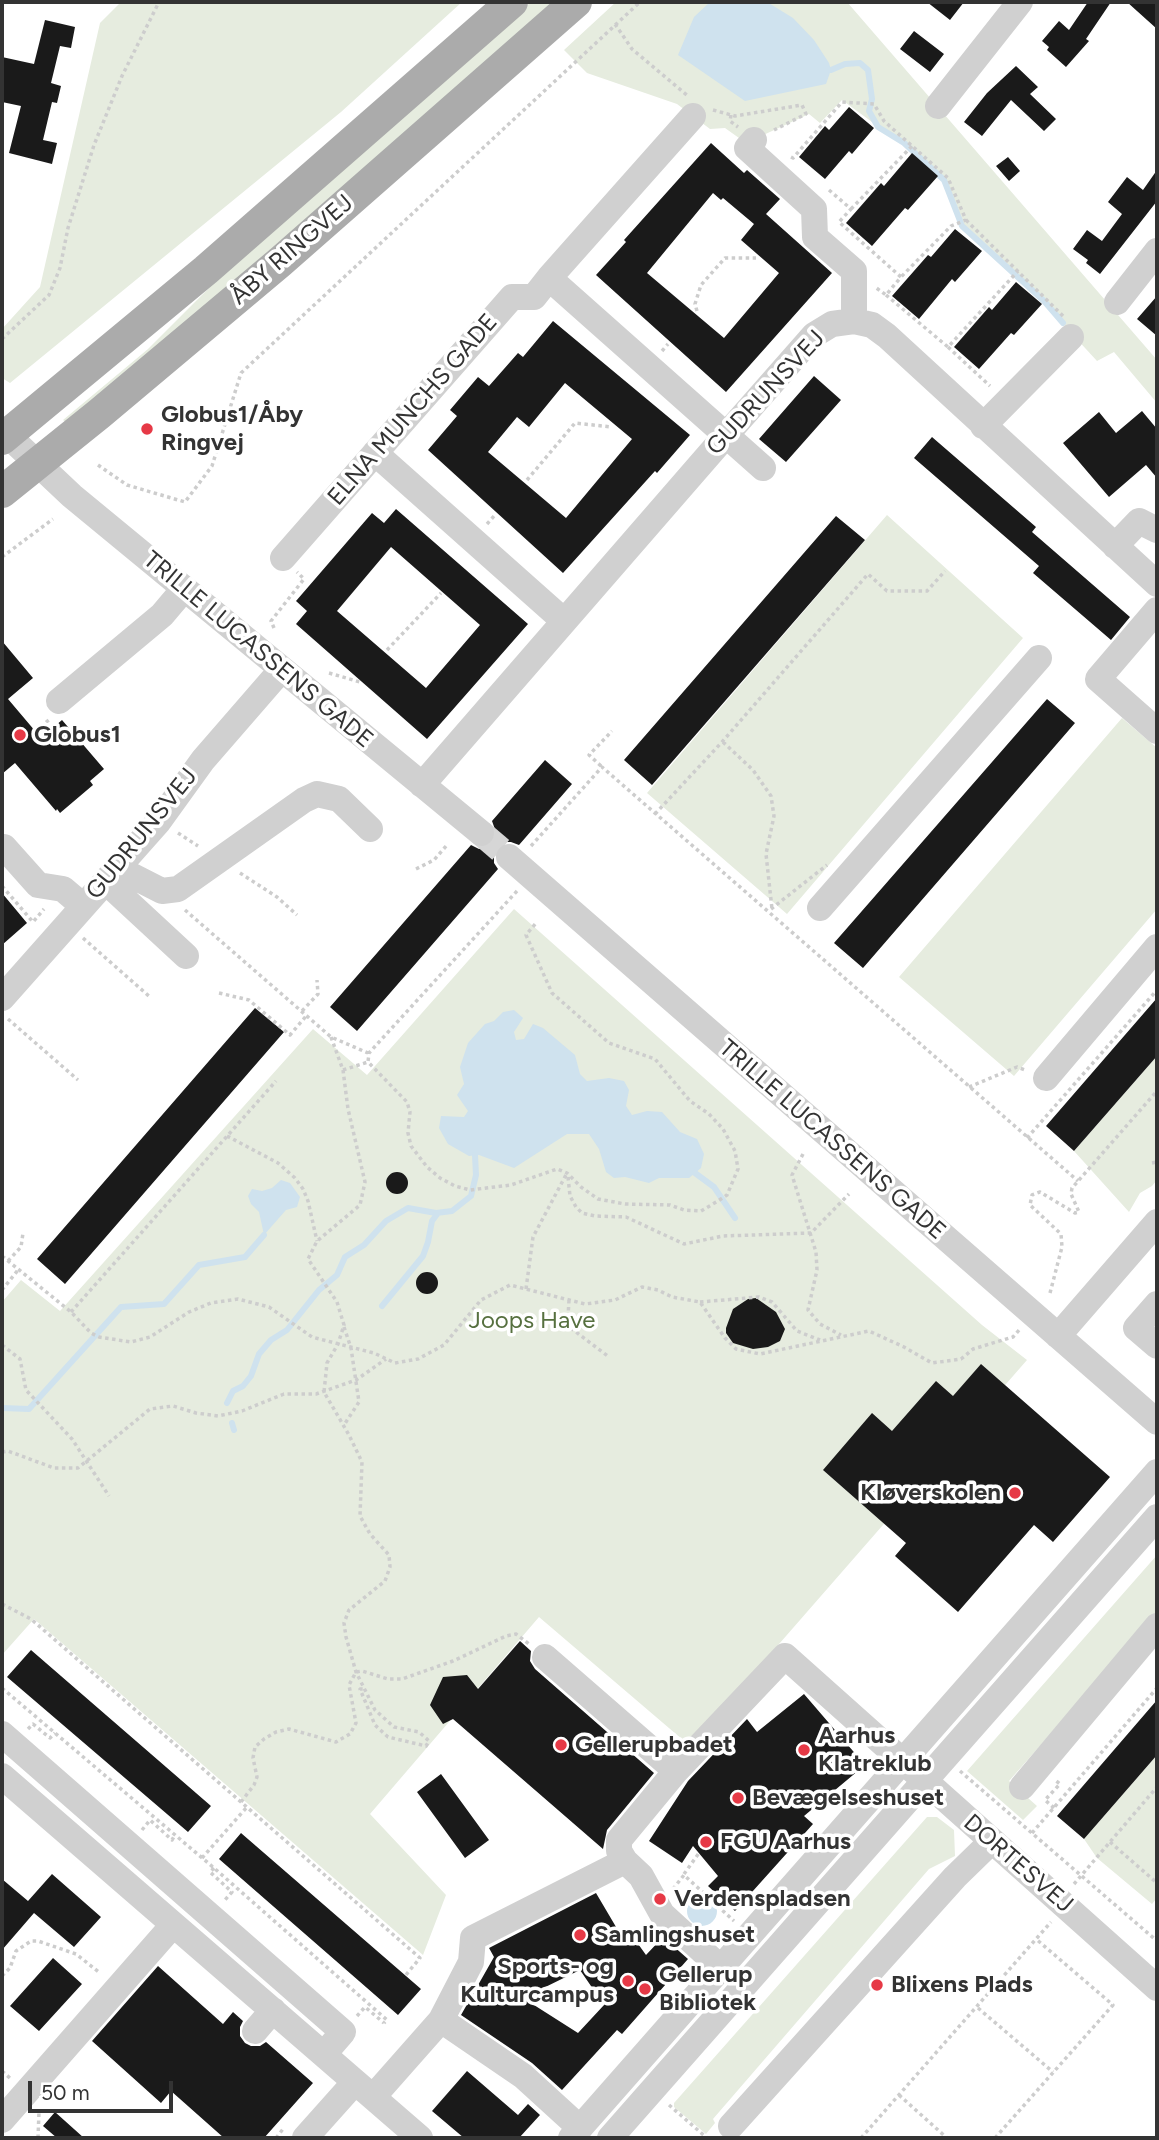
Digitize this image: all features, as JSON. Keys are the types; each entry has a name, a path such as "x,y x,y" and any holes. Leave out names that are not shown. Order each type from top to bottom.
{"main road":[{"name":"ÅBY RINGVEJ","path":"4,434 167,304 512,2"},
{"name":"ÅBY RINGVEJ","path":"2,492 280,262 576,2"}],"street":[{"path":"938,107 1020,2"},
{"path":"699,108 549,278 727,433 763,468"},
{"path":"754,140 747,148 814,209 815,237 854,271 854,321"},
{"path":"1117,302 1157,251"},
{"name":"ELNA MUNCHS GADE","path":"283,558 512,297 534,297 549,278"},
{"name":"GUDRUNSVEJ","path":"422,785 814,335 832,324 854,321 872,325 887,337 1157,584"},
{"path":"982,426 1071,337"},
{"name":"TRILLE LUCASSENS GADE","path":"4,434 72,496 481,833"},
{"path":"375,453 564,621"},
{"path":"1115,546 1139,521 1157,530"},
{"path":"60,701 162,615 184,589"},
{"path":"1157,610 1098,679 1157,731"},
{"path":"820,908 1039,658"},
{"name":"GUDRUNSVEJ","path":"2,998 159,821 203,760 282,669"},
{"path":"111,875 162,891 178,889 304,800 317,794 339,799 370,829"},
{"path":"4,847 38,885 62,889 75,915"},
{"name":"TRILLE LUCASSENS GADE","path":"518,866 1157,1422"},
{"path":"111,875 186,956"},
{"path":"1046,1078 1157,947"},
{"path":"1058,1336 1157,1222"},
{"path":"1157,1304 1136,1328 1157,1346"},
{"path":"441,2020 523,2076 576,2133 1157,1472"},
{"path":"610,2138 1157,1517"},
{"path":"1023,1787 1157,1626"},
{"name":"DORTESVEJ","path":"676,1771 785,1656 1157,1987"},
{"path":"545,1657 676,1771 619,1840 619,1851 625,1861 641,1876 662,1914 722,1968"},
{"path":"2,1734 343,2032 324,2054"},
{"path":"2,1776 420,2138"},
{"path":"731,2126 946,1887 992,1841"},
{"path":"108,1869 128,1846"},
{"path":"304,2138 441,2020 471,1962 473,1938 625,1861"},
{"path":"2,2120 173,1925"},
{"path":"255,2031 273,2010"}],"path":[{"path":"2,340 49,295 60,268 68,228 93,145 122,76 159,2"},
{"path":"98,465 127,485 185,502 212,466 241,373 640,2"},
{"path":"615,24 632,48 699,108 731,115 802,105 806,114 754,140"},
{"path":"770,169 786,152 793,158 842,102 874,104 884,121 948,178 965,221 1016,273 1062,313 1071,337"},
{"path":"730,121 731,115"},
{"path":"901,277 839,222 911,147"},
{"path":"822,184 850,209"},
{"path":"886,295 951,226 965,221"},
{"path":"697,311 695,304 701,285 725,257 756,258"},
{"path":"854,271 948,347 1007,401"},
{"path":"948,347 1016,273"},
{"path":"527,480 575,424 612,427"},
{"path":"2,557 52,519"},
{"path":"274,628 271,621 304,579 283,558"},
{"path":"655,814 868,573 887,591 927,591 945,571"},
{"path":"387,650 441,593"},
{"path":"329,673 360,682"},
{"path":"612,731 589,755 1077,1181"},
{"path":"722,741 753,770 771,796 774,816 766,854 769,910"},
{"path":"368,1062 369,1053 518,866 602,767"},
{"path":"416,869 434,860 447,845"},
{"path":"769,910 826,864 846,878"},
{"path":"2,886 33,922"},
{"path":"162,891 331,1037 369,1053"},
{"path":"75,915 150,997"},
{"path":"368,1062 407,1102 411,1146 440,1178 455,1186 480,1190 511,1185 557,1168 598,1199 625,1204 670,1205 684,1210 701,1211 727,1195 738,1168 735,1151 723,1129 709,1114 690,1101 655,1059 609,1043 552,993 526,934 536,923"},
{"path":"302,1011 318,994 317,980"},
{"path":"1027,1138 1157,990"},
{"path":"219,993 249,1000 290,1035 307,1015"},
{"path":"2,1013 78,1080"},
{"path":"331,1037 343,1070 349,1119 365,1182 359,1205 317,1241 308,1259 337,1301 351,1348 359,1402 344,1426"},
{"path":"343,1070 368,1062"},
{"path":"969,1087 1017,1067 1046,1078"},
{"path":"71,1312 275,1082"},
{"path":"1050,1293 1062,1247 1061,1234 1030,1205 1032,1195 1040,1192 1075,1213 1079,1212 1071,1194 1072,1188 1157,1091"},
{"path":"227,1136 278,1163 295,1178 308,1201 317,1241"},
{"path":"803,1154 792,1175 811,1233 817,1270 808,1310 820,1324 843,1336"},
{"path":"567,1174 570,1196 582,1213 626,1217 684,1244 723,1236 811,1233 849,1194"},
{"path":"527,1289 533,1237 567,1174"},
{"path":"8,1261 21,1247 23,1233"},
{"path":"2,1256 71,1312 91,1333 99,1337 131,1342 150,1337 189,1312 211,1303 238,1299 269,1307 312,1337 396,1363 418,1359 444,1345 481,1300 510,1285 585,1304 615,1300 642,1287 700,1302 759,1297 772,1302 797,1331 822,1340"},
{"path":"2,1290 18,1270"},
{"path":"569,1300 568,1317 572,1329 608,1357"},
{"path":"700,1302 736,1349 760,1354 869,1331 932,1363 961,1359 973,1349 1013,1337 1033,1314"},
{"path":"344,1325 338,1344 327,1363 324,1392 362,1462 360,1516 370,1534 388,1555 390,1567 385,1581 349,1610 344,1623 346,1637 356,1672 375,1710 394,1727 419,1732 429,1741 426,1746 388,1737 375,1725 360,1689 364,1689"},
{"path":"2,1345 20,1359 24,1384 32,1398 72,1439 109,1496"},
{"path":"2,1452 8,1451 31,1458 54,1468 78,1468 150,1409 173,1406 218,1416 242,1411 284,1394 324,1392 356,1380 386,1359"},
{"path":"2,1604 31,1619 420,1958 405,1976"},
{"path":"356,1672 362,1671 388,1679 402,1679 453,1661 494,1640 516,1634 545,1657"},
{"path":"241,1802 254,1786 257,1777 253,1758 255,1747 276,1731 289,1729 336,1741 350,1734 356,1723 349,1685 356,1672"},
{"path":"2,1688 214,1868 387,2020 384,2023 365,2007"},
{"path":"1032,1833 1157,1688"},
{"path":"33,1724 50,1738 55,1733"},
{"path":"960,1771 1157,1941"},
{"path":"1054,1808 1045,1800 1060,1784"},
{"path":"1060,1901 1157,1787"},
{"path":"202,1858 247,1807"},
{"path":"150,1821 172,1840 175,1835"},
{"path":"1110,1843 1157,1884"},
{"path":"658,1907 699,1853"},
{"path":"214,1868 210,1872 232,1892"},
{"path":"684,1875 750,1936"},
{"path":"861,2138 1036,1938 1113,2005 995,2138"},
{"path":"2,1976 10,1968 16,1951 31,1941 38,1941 76,1954 118,1988"},
{"path":"978,2007 1053,2072"},
{"path":"899,2095 947,2138"},
{"path":"667,2104 707,2138"}],"green space":[{"path":"121,2 462,2 341,112 10,383 2,378 2,329 40,287 100,23"},
{"path":"531,2 555,2 360,174 67,423 63,420 148,349 220,274"},
{"path":"616,2 847,2 1157,360 1157,403 1114,352 1097,361 1051,311 960,227 941,178 913,152 842,100 820,123 809,114 746,143 725,128 710,129 677,104 587,73 564,50"},
{"path":"887,515 1023,638 787,914 647,793"},
{"path":"1122,718 1157,748 1157,909 1014,1076 899,977"},
{"name":"Joops Have","path":"514,909 982,1325 1027,1360 690,1746 539,1617 370,1814 446,1895 423,1955 34,1619 2,1655 2,1302 21,1280 60,1311 313,1029 367,1075"},
{"path":"1157,1056 1157,1180 1140,1193 1129,1212 1074,1151"},
{"path":"1157,1555 1157,1613 1009,1781 1037,1806 1023,1820 967,1771"},
{"path":"1157,1755 1157,1898 1152,1904 1097,1858 1084,1839"},
{"path":"927,1817 937,1817 954,1830 955,1856 929,1869 713,2119 715,2123 706,2134 674,2107 674,2103"}],"water":[{"path":"710,2 767,2 793,18 814,40 829,63 831,70 826,84 745,101 678,55 694,17"},
{"path":"514,1010 523,1018 514,1032 516,1040 524,1039 533,1024 543,1028 575,1055 580,1074 587,1081 609,1078 624,1081 629,1090 626,1106 632,1115 647,1111 662,1112 680,1132 697,1139 704,1154 701,1168 689,1178 659,1178 649,1183 625,1177 614,1178 606,1172 599,1149 589,1134 567,1134 514,1168 479,1155 469,1156 448,1144 439,1128 441,1116 464,1117 468,1111 457,1095 464,1084 460,1067 468,1043 485,1024 494,1021 503,1012"},
{"path":"281,1180 290,1183 300,1197 297,1207 286,1210 264,1235 259,1212 248,1196 252,1189 262,1191 272,1188"},
{"path":"702,1896 712,1901 717,1911 712,1921 702,1926 692,1921 687,1911 692,1901"}],"building":[{"path":"927,2 964,2 950,20"},
{"path":"1088,2 1111,2 1086,39 1089,41 1066,67 1047,50 1049,47 1042,41 1059,21 1069,30"},
{"path":"1127,2 1157,2 1157,29"},
{"path":"45,20 75,27 71,48 60,46 51,83 61,86 57,103 52,102 43,140 57,143 52,164 9,153 21,106 2,102 2,57 34,64"},
{"path":"914,31 944,54 930,72 900,49"},
{"path":"1016,66 1038,87 1030,94 1056,119 1044,131 1011,100 982,136 964,122 987,93"},
{"path":"849,107 874,128 852,154 849,151 825,179 799,157 825,126 829,130"},
{"path":"711,143 744,173 747,170 780,199 766,214 832,273 726,392 596,275 626,242 624,240","holes":["713,193 721,200 723,198 754,224 741,240 779,273 724,338 647,273"]},
{"path":"912,153 938,176 872,246 846,223 881,183 884,186"},
{"path":"1008,157 1020,171 1009,181 996,166"},
{"path":"1157,170 1157,201 1100,274 1086,263 1088,260 1073,249 1087,230 1102,241 1122,214 1108,202 1127,177 1143,190"},
{"path":"955,229 982,251 955,282 952,279 919,319 892,296"},
{"path":"1016,282 1042,304 979,369 954,347 989,307 992,310"},
{"path":"1157,296 1157,336 1137,319"},
{"path":"553,321 690,435 563,573 428,450 457,416 450,410 478,377 489,386 518,353 523,357","holes":["565,383 632,439 566,518 488,452 517,417 529,427"]},
{"path":"814,376 841,400 786,462 759,439"},
{"path":"1142,411 1157,429 1157,478 1146,465 1109,497 1063,443 1099,412 1116,433"},
{"path":"932,437 1036,527 1032,532 1130,617 1111,640 1033,573 1039,566 914,458"},
{"path":"396,509 528,624 427,739 296,624 307,611 296,601 372,513 384,523","holes":["391,547 480,625 426,688 337,611"]},
{"path":"836,516 865,540 652,785 624,760"},
{"name":"Globus1","path":"2,641 33,678 8,699 41,738 62,720 104,769 90,781 93,785 60,813 15,763 2,774"},
{"path":"1047,699 1075,723 863,968 834,943"},
{"path":"545,760 572,784 519,845 505,842 498,846 494,863 498,869 357,1031 330,1007 471,845 479,849 493,843 497,835 492,821"},
{"path":"2,893 27,923 2,945"},
{"path":"1157,998 1157,1056 1074,1151 1046,1126"},
{"path":"255,1008 284,1032 65,1284 37,1259"},
{"path":"397,1172 405,1175 408,1183 405,1191 397,1194 389,1191 386,1183 389,1175"},
{"path":"427,1272 435,1275 438,1283 435,1291 427,1294 419,1291 416,1283 419,1275"},
{"path":"756,1298 776,1312 785,1329 780,1341 768,1347 753,1349 733,1343 726,1333 726,1328 733,1309 748,1299"},
{"name":"Kløverskolen","path":"981,1364 1110,1477 1053,1542 1034,1525 958,1612 895,1556 906,1543 823,1470 872,1413 892,1431 936,1381 953,1396"},
{"name":"Gellerupbadet","path":"520,1641 531,1651 530,1661 535,1669 654,1773 607,1830 603,1849 453,1719 443,1724 430,1705 443,1677 467,1675 478,1689"},
{"path":"31,1650 211,1806 188,1832 7,1677"},
{"name":"Bevægelseshuset","path":"804,1694 865,1765 804,1816 813,1824 735,1911 708,1886 718,1876 693,1846 682,1863 649,1841 688,1781 747,1719 757,1732"},
{"path":"1157,1700 1157,1755 1084,1839 1057,1816"},
{"path":"441,1774 489,1840 465,1858 417,1792"},
{"path":"241,1833 421,1989 398,2015 219,1859"},
{"path":"52,1874 101,1917 74,1947 34,1913 2,1950 2,1879 28,1901"},
{"name":"Sports- og Kulturcampus","path":"596,1893 619,1932 626,1927 646,1955 663,1937 688,1959 622,2034 617,2030 562,2090 532,2063 461,2015 494,1957 489,1948","holes":["580,1970 604,2005 578,2033 523,1998"]},
{"path":"53,1958 82,1984 39,2031 10,2006"},
{"path":"158,1966 223,2024 233,2012 243,2021 240,2036 245,2043 260,2046 266,2042 313,2083 264,2138 224,2138 171,2091 161,2103 92,2041"},
{"path":"467,2071 518,2115 528,2104 540,2115 519,2138 464,2138 432,2111"},
{"path":"55,2112 84,2138 57,2138 43,2126"}],"waterway":[{"path":"831,70 845,64 860,63 868,70 872,99 869,111 878,127 904,143 944,180 962,226 1044,301 1063,323"},
{"path":"227,1403 233,1391 243,1386 251,1376 259,1354 271,1340 287,1330 319,1290 337,1275 345,1257 364,1245 386,1221 408,1208 436,1213 452,1211 471,1196 476,1175 475,1155"},
{"path":"695,1173 714,1187 735,1218"},
{"path":"382,1306 423,1256 432,1221 438,1213"},
{"path":"2,1408 29,1409 121,1307 164,1304 199,1265 245,1257 264,1235"},
{"path":"232,1423 234,1430"}],"tunnel":[{"path":"481,833 509,857"}],"place":[{"name":"Globus1/Åby Ringvej","path":"147,429"},
{"name":"Globus1","path":"20,735"},
{"name":"Kløverskolen","path":"1015,1493"},
{"name":"Gellerupbadet","path":"561,1745"},
{"name":"Aarhus Klatreklub","path":"804,1750"},
{"name":"Bevægelseshuset","path":"738,1798"},
{"name":"FGU Aarhus","path":"706,1842"},
{"name":"Verdenspladsen","path":"660,1899"},
{"name":"Samlingshuset","path":"580,1935"},
{"name":"Sports- og Kulturcampus","path":"628,1981"},
{"name":"Blixens Plads","path":"877,1985"},
{"name":"Gellerup Bibliotek","path":"645,1989"}]}
